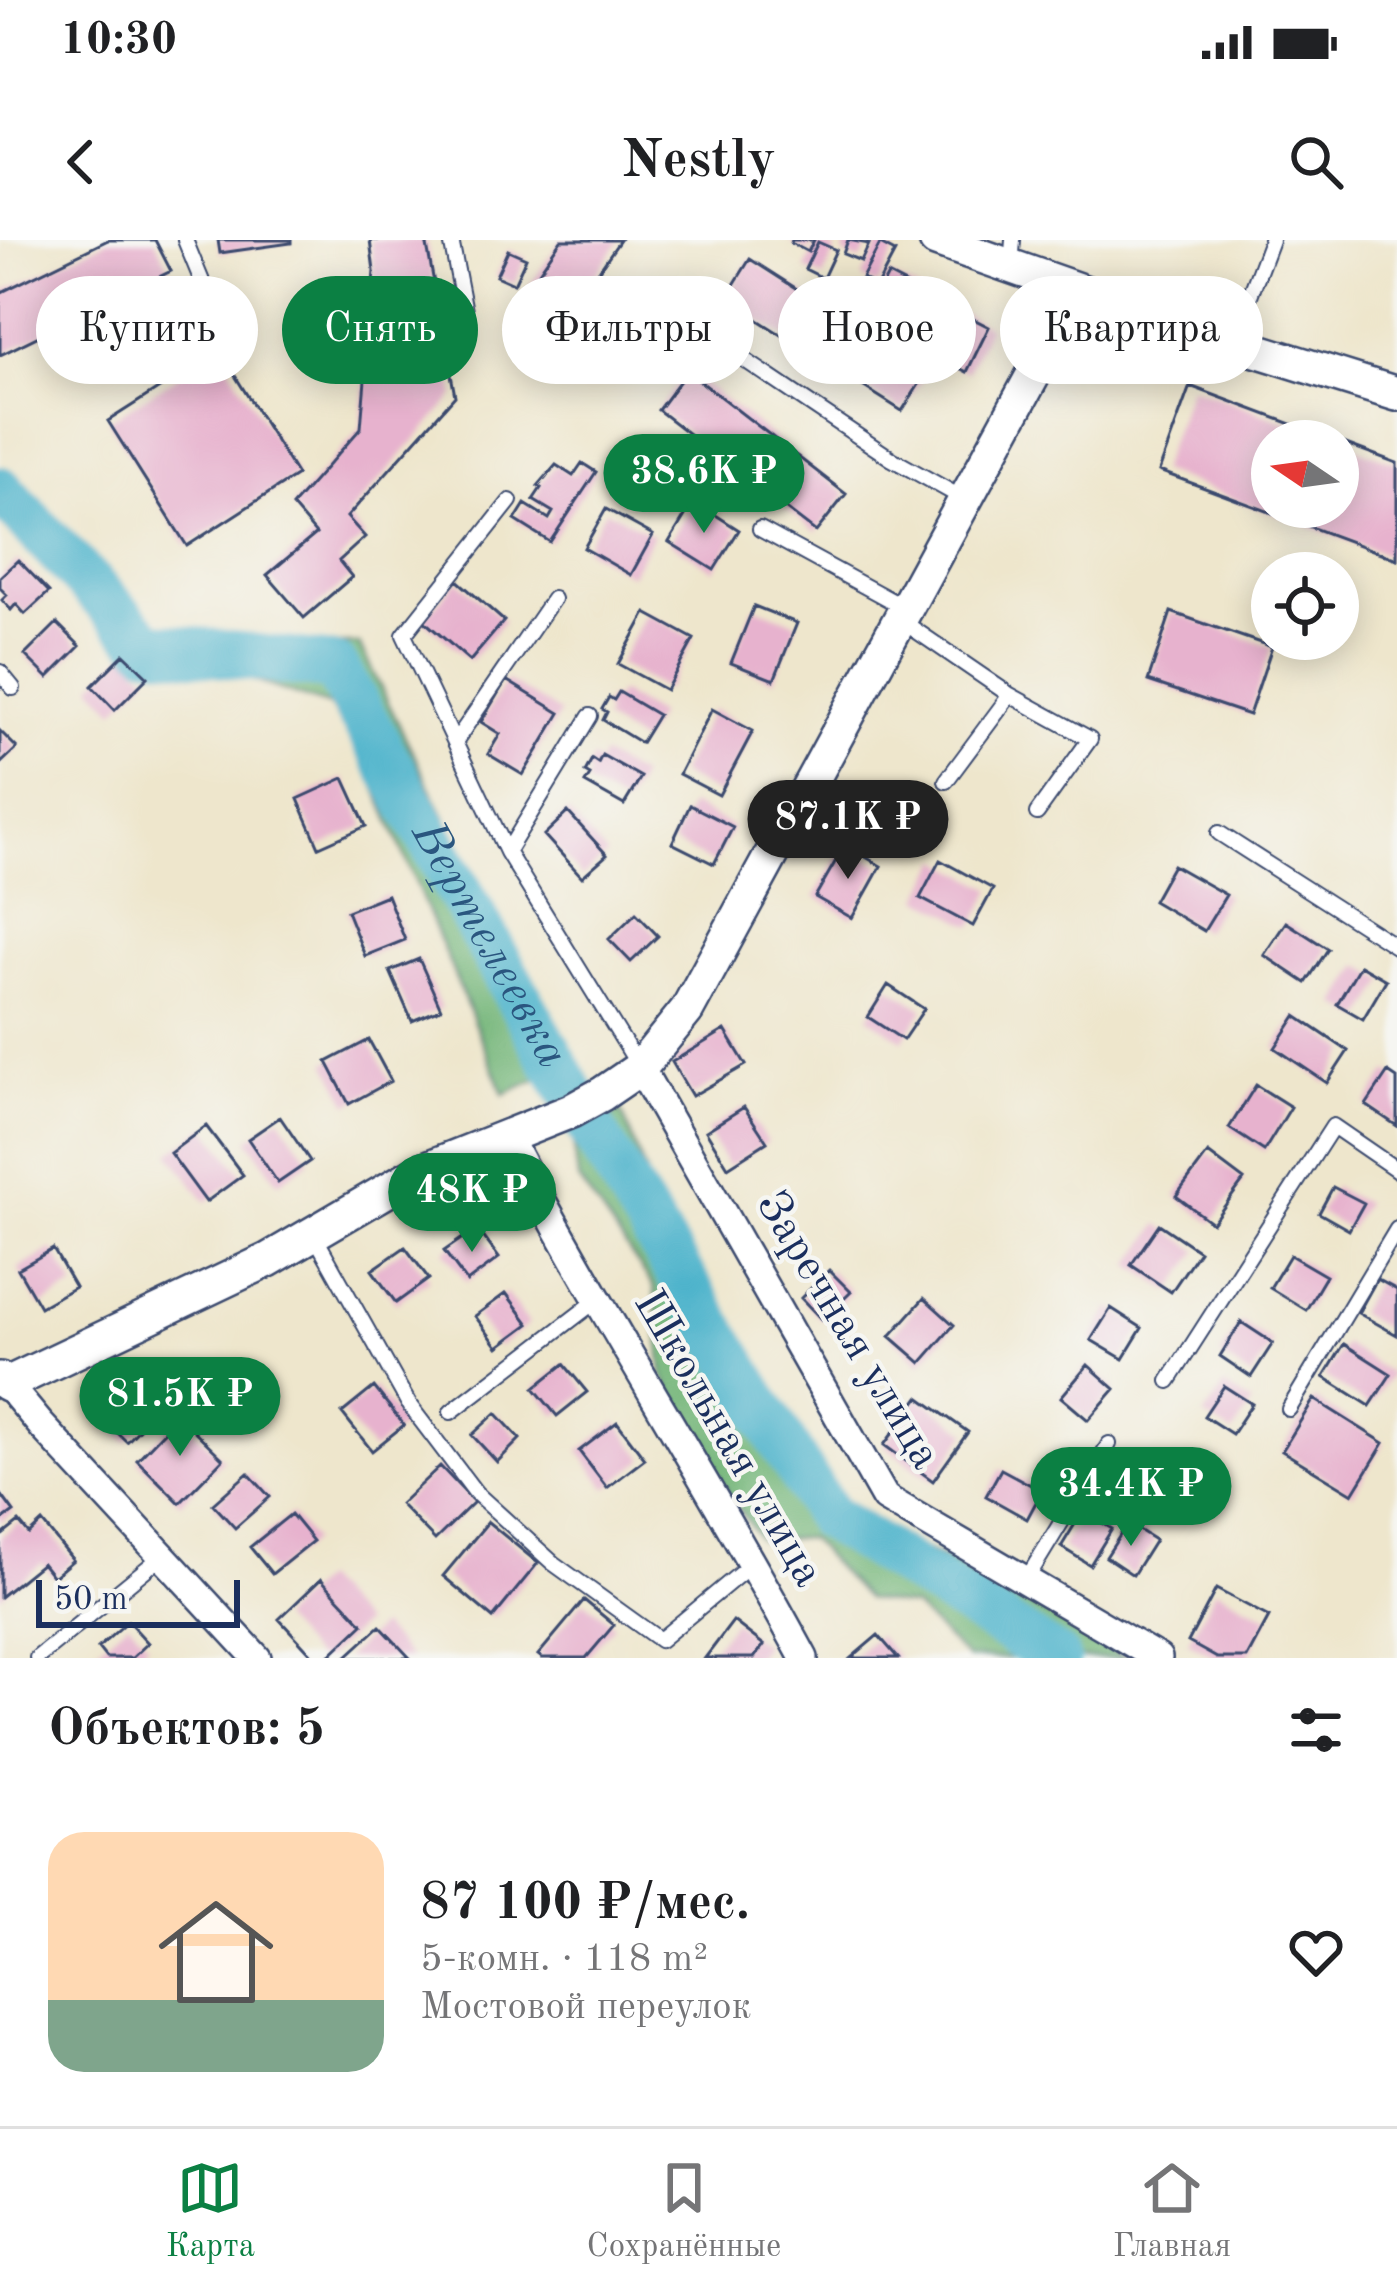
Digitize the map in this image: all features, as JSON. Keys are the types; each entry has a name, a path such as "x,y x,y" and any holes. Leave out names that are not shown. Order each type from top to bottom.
{"street":[{"path":"936,240 1012,254 1052,276"},
{"path":"1263,353 1397,394"},
{"path":"257,1658 3,1382 268,1260 420,1171 571,1111 640,1068 687,1010 1028,384"},
{"name":"Заречная улица","path":"640,1068 885,1498 1158,1658"},
{"name":"Школьная улица","path":"507,1136 556,1230 804,1658"}],"lane":[{"path":"185,240 200,276"},
{"path":"451,240 458,276"},
{"path":"1257,276 1271,240"},
{"path":"754,366 892,459 964,499"},
{"path":"510,501 404,634 507,852 640,1068"},
{"path":"760,529 902,613 1010,695 1090,739 1037,813"},
{"path":"455,742 553,598"},
{"path":"0,672 13,688"},
{"path":"946,781 1010,695"},
{"path":"507,852 590,716"},
{"path":"1219,833 1397,946"},
{"path":"1169,1381 1334,1126 1397,1170"},
{"path":"1289,1409 1397,1229"},
{"path":"314,1233 410,1406 476,1493 553,1563 660,1640 753,1563"},
{"path":"451,1412 597,1300"},
{"path":"1025,1580 1109,1444"},
{"path":"37,1658 161,1556"}],"green space":[{"path":"359,644 572,1064 504,1094 366,764 330,706 148,645"},
{"path":"621,1110 659,1208 756,1357 821,1490 858,1524 953,1561 1126,1658 967,1658 914,1607 866,1599 808,1538 760,1540 709,1464 663,1375 654,1287 578,1179 573,1140"}],"building":[{"path":"108,240 155,240 171,271 161,276 36,276 36,337 0,355 0,293"},
{"path":"218,240 291,240 291,243 220,253"},
{"path":"370,240 426,240 433,276 374,276"},
{"path":"561,240 620,240 595,276 536,276"},
{"path":"792,240 814,240 808,252"},
{"path":"848,240 869,244 861,261 843,254"},
{"path":"818,242 836,250 824,276 805,269"},
{"path":"880,244 895,252 882,276 863,276"},
{"path":"508,250 526,258 518,276 496,276"},
{"path":"750,259 778,277 778,333 754,317 754,276 739,276"},
{"path":"976,320 989,327 976,354"},
{"path":"166,384 240,384 297,475 187,546 108,421"},
{"path":"365,384 453,384 455,396 347,517 365,537 339,561 352,577 304,618 267,575 316,534 292,506 361,428"},
{"path":"677,384 704,384 846,494 816,532 658,410"},
{"path":"859,384 919,384 902,411"},
{"path":"1190,386 1281,420 1251,420 1251,505 1159,471"},
{"path":"1359,449 1397,463 1397,559 1313,528 1359,528"},
{"path":"582,463 596,472 550,542 515,520 525,504 549,519 553,512 533,500 538,486 556,465 573,476"},
{"path":"694,501 739,530 714,570 669,542"},
{"path":"606,509 653,535 631,575 584,548"},
{"path":"18,560 49,592 25,614 16,604 11,610 0,588 0,577"},
{"path":"457,580 504,621 470,661 423,620"},
{"path":"754,606 797,623 774,680 731,663"},
{"path":"1171,612 1251,640 1251,660 1268,660 1249,715 1148,681"},
{"path":"646,613 694,639 666,690 618,664"},
{"path":"57,623 80,646 48,678 25,655"},
{"path":"124,654 148,677 115,710 92,686"},
{"path":"506,680 560,713 523,775 488,754 500,734 481,722"},
{"path":"619,692 658,715 641,743 603,720 607,712 602,709"},
{"path":"712,709 753,731 719,795 679,774"},
{"path":"0,731 17,748 0,764"},
{"path":"602,755 641,777 624,805 585,783 592,759 598,763"},
{"path":"344,778 366,826 319,847 298,799"},
{"path":"690,805 733,827 714,864 672,843"},
{"path":"568,812 607,855 582,877 544,835"},
{"path":"845,845 881,866 852,918 815,897"},
{"path":"940,860 993,889 973,926 920,898"},
{"path":"1173,865 1226,895 1204,931 1153,901"},
{"path":"387,895 405,940 365,956 347,911"},
{"path":"636,913 658,936 631,962 609,939"},
{"path":"1286,922 1328,949 1306,983 1264,955"},
{"path":"419,959 441,1009 412,1021 390,971"},
{"path":"1360,965 1386,980 1363,1019 1337,1004"},
{"path":"888,985 924,1009 903,1040 868,1017"},
{"path":"1296,1016 1348,1051 1327,1083 1275,1048"},
{"path":"725,1030 746,1065 692,1096 672,1062"},
{"path":"369,1040 391,1081 349,1104 327,1062"},
{"path":"1388,1072 1397,1078 1397,1126 1366,1105"},
{"path":"1256,1085 1291,1107 1264,1151 1229,1128"},
{"path":"744,1107 767,1142 728,1167 706,1131"},
{"path":"280,1117 310,1161 278,1183 248,1139"},
{"path":"206,1126 243,1175 206,1202 170,1153"},
{"path":"1208,1153 1244,1180 1212,1223 1176,1196"},
{"path":"1333,1187 1364,1203 1349,1230 1319,1213"},
{"path":"1159,1224 1199,1251 1171,1292 1131,1265"},
{"path":"477,1228 499,1258 467,1282 444,1251"},
{"path":"405,1247 429,1279 396,1303 372,1270"},
{"path":"53,1249 75,1287 40,1307 18,1269"},
{"path":"1290,1255 1326,1276 1306,1310 1270,1288"},
{"path":"829,1270 851,1292 822,1320 801,1298"},
{"path":"1377,1279 1397,1290 1397,1335 1358,1313"},
{"path":"506,1293 529,1324 498,1347 475,1316"},
{"path":"924,1298 954,1325 921,1363 890,1336"},
{"path":"1111,1308 1142,1328 1123,1359 1091,1340"},
{"path":"1241,1322 1273,1343 1251,1377 1220,1356"},
{"path":"1344,1344 1391,1374 1370,1406 1324,1377"},
{"path":"564,1364 587,1392 557,1416 534,1388"},
{"path":"1088,1365 1115,1389 1088,1420 1061,1397"},
{"path":"1224,1386 1252,1404 1232,1434 1204,1416"},
{"path":"133,1387 157,1411 127,1442 102,1418"},
{"path":"374,1387 404,1425 372,1451 342,1413"},
{"path":"919,1397 968,1432 933,1481 884,1445"},
{"path":"1314,1399 1384,1443 1353,1494 1282,1451"},
{"path":"496,1413 520,1439 497,1462 472,1435"},
{"path":"179,1416 223,1459 180,1503 137,1460"},
{"path":"617,1422 645,1459 607,1488 579,1451"},
{"path":"440,1466 474,1502 435,1540 400,1504"},
{"path":"1001,1469 1042,1491 1027,1519 986,1496"},
{"path":"248,1473 270,1497 235,1528 213,1504"},
{"path":"0,1493 14,1512 0,1522"},
{"path":"1083,1511 1112,1529 1090,1565 1061,1547"},
{"path":"291,1514 313,1541 272,1574 250,1547"},
{"path":"19,1522 29,1534 42,1522 73,1560 53,1577 42,1563 0,1597 0,1537"},
{"path":"488,1522 538,1563 493,1618 443,1576"},
{"path":"1128,1523 1155,1540 1133,1575 1106,1557"},
{"path":"321,1579 363,1624 327,1658 315,1658 279,1619"},
{"path":"1216,1589 1269,1617 1247,1658 1217,1658 1188,1642"},
{"path":"584,1600 614,1625 586,1658 538,1655"},
{"path":"128,1621 148,1643 132,1658 106,1658 98,1648"},
{"path":"733,1621 764,1645 754,1658 705,1658"},
{"path":"380,1626 410,1658 345,1658"},
{"path":"878,1635 898,1658 851,1658"}],"waterway":[{"name":"Вертелеевка","path":"0,490 148,645 335,667 589,1125 828,1517 1056,1658"}]}
